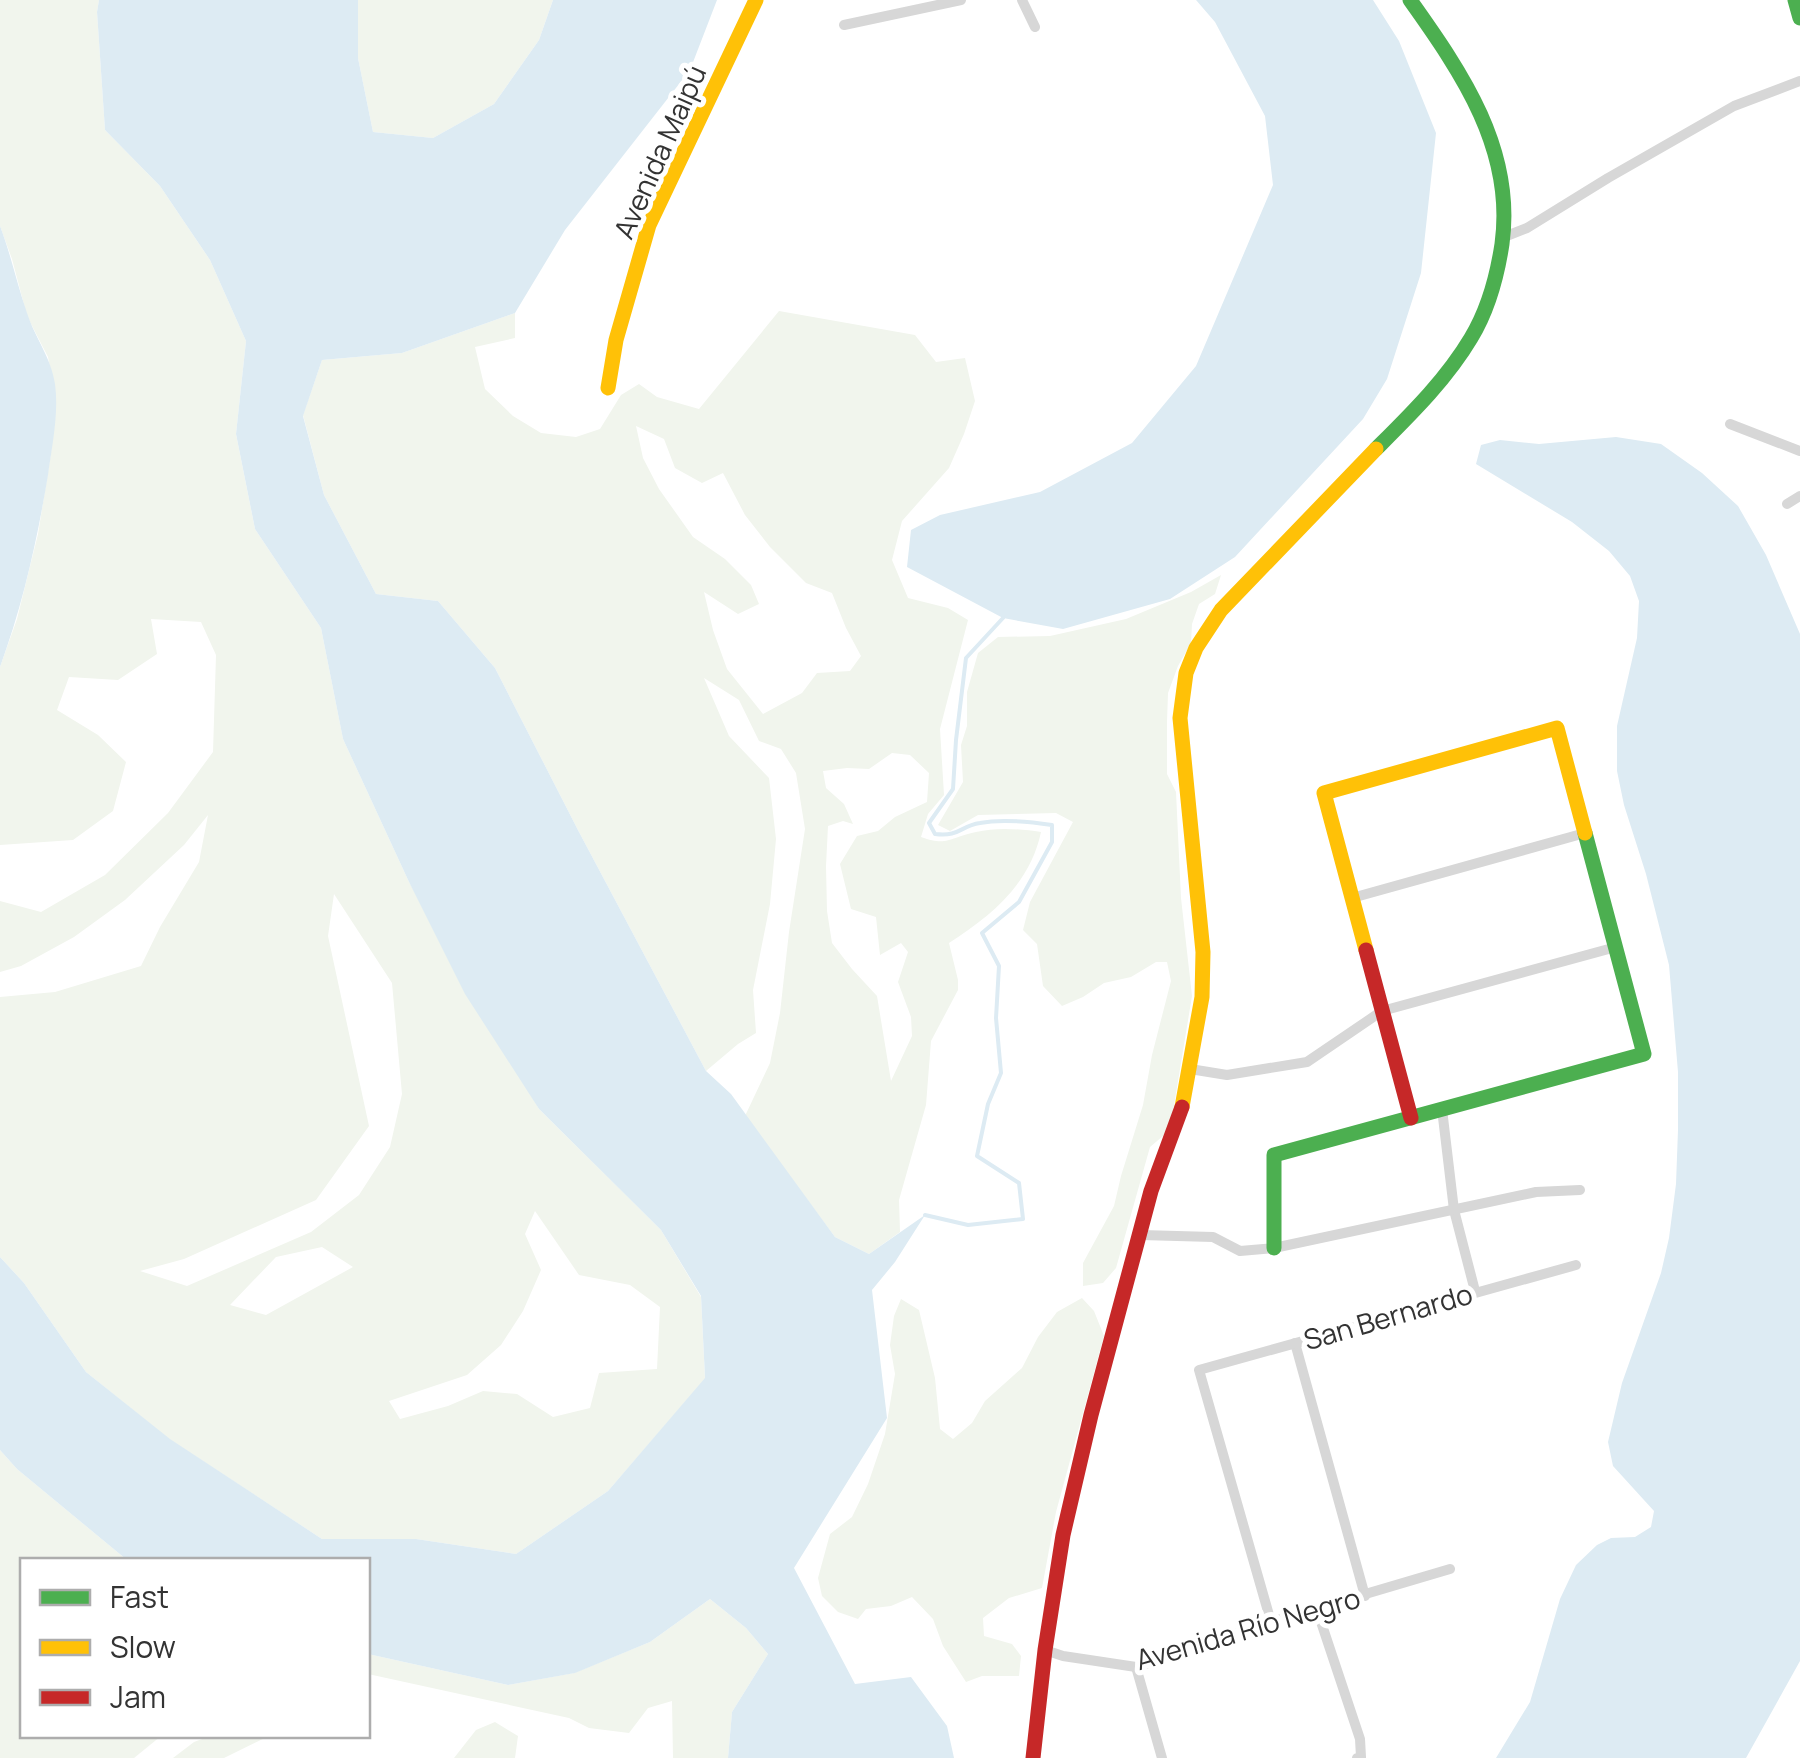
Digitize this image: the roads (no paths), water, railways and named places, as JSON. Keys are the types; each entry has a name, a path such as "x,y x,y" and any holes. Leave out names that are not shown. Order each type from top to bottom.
{"street":[{"name":"Avenida Maipú","path":"608,388 616,340 650,225 756,0"},
{"path":"844,25 962,0"},
{"path":"1022,0 1035,28"},
{"path":"1033,1758 1063,1535 1151,1191 1180,1116 1202,997 1204,952 1180,718 1181,688 1189,660 1202,634 1221,610 1456,361 1491,294 1504,237 1505,196 1496,150 1480,112 1438,39 1410,0"},
{"path":"1795,0 1800,16"},
{"path":"1504,237 1526,228 1734,106 1800,81"},
{"path":"1730,424 1800,451"},
{"path":"1787,504 1800,496"},
{"path":"1274,1248 1274,1155 1411,1118 1644,1054 1557,728 1324,793 1411,1118"},
{"path":"1352,898 1585,833"},
{"path":"1190,1070 1227,1075 1307,1062 1382,1011 1616,947"},
{"path":"1442,1109 1454,1210 1475,1292"},
{"path":"1140,1235 1214,1237 1240,1251 1274,1248 1536,1192 1580,1190"},
{"name":"San Bernardo","path":"1271,1622 1199,1370 1576,1265"},
{"path":"1295,1343 1365,1596"},
{"name":"Avenida Río Negro","path":"1045,1650 1136,1668 1271,1622 1450,1569"},
{"path":"1317,1610 1360,1739 1361,1757 1357,1758"},
{"path":"1136,1668 1162,1758"}],"waterway":[{"path":"925,1215 968,1225 1023,1219 1019,1183 977,1156 988,1104 1001,1073 996,1018 999,966 982,933 1019,902 1052,842 1052,825 988,822 943,835 935,834 929,823 953,789 966,658 1003,618"}]}
